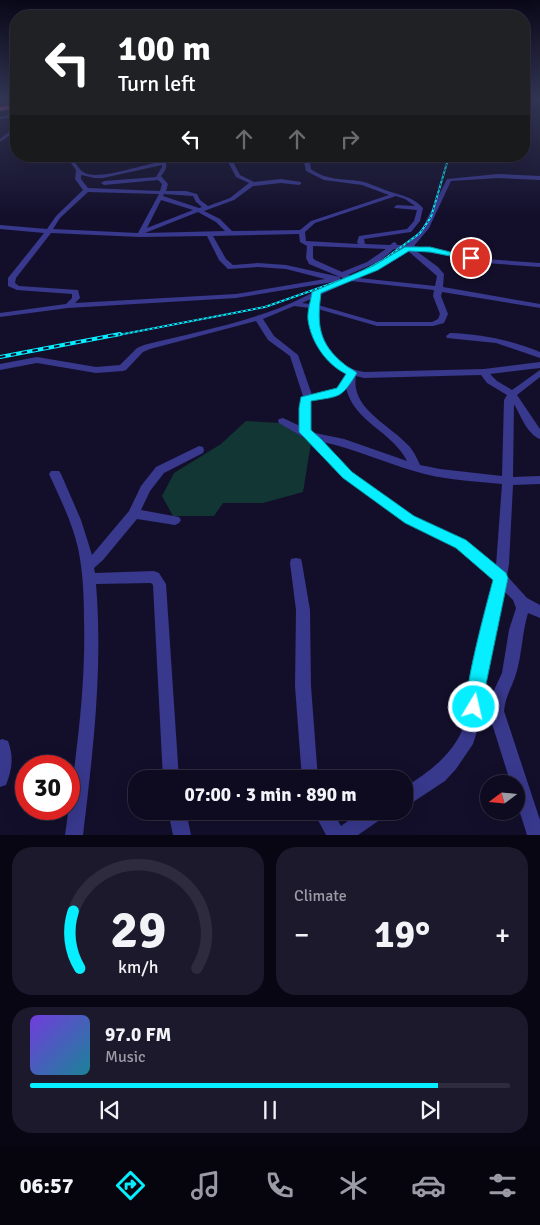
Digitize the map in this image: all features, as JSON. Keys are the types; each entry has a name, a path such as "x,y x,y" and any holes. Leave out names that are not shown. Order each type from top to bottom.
{"street":[{"path":"72,162 79,172 87,176 106,177 140,167 165,163 164,170 158,175 165,184 141,234"},
{"path":"230,162 238,176 252,184 281,181 299,183"},
{"path":"307,162 308,170 311,173 332,180 363,183 412,200 420,208"},
{"path":"79,172 78,178 85,188"},
{"path":"395,258 419,237 430,222 449,180 498,176 540,178"},
{"path":"68,306 76,298 74,292 17,288 11,284 12,278 58,217 85,188 160,178"},
{"path":"160,194 206,208 234,200 252,184"},
{"path":"85,188 160,194 192,194 196,196 194,204 141,234"},
{"path":"0,227 49,231 141,234 302,232 313,222 397,194"},
{"path":"194,204 224,224 230,234"},
{"path":"397,207 420,208"},
{"path":"363,246 360,242 361,236 406,232 412,229 420,208"},
{"path":"375,228 394,243 394,246"},
{"path":"302,232 303,242 308,244 394,246 420,252 486,261 540,265"},
{"path":"209,234 223,260 230,267 326,268 364,265"},
{"path":"294,304 314,306 377,324 433,324 441,321 444,314 438,300 438,288 441,276 420,252 419,237"},
{"path":"308,244 311,268 317,288 313,319 319,343 351,375 484,372 540,365"},
{"path":"0,315 68,306 236,296 317,288 342,278 394,246"},
{"path":"0,367 37,360 96,370 120,368 147,347 258,318 294,304 317,288 395,258 420,252"},
{"path":"311,268 342,278 438,288 538,307"},
{"path":"326,268 342,278"},
{"path":"258,318 271,338 294,355 308,398 305,402 307,434 347,475 361,486 410,519 461,544 500,578 522,602 540,612"},
{"path":"450,336 500,339 540,355"},
{"path":"484,372 491,382 512,394 527,422 540,435"},
{"path":"413,792 439,775 459,753 467,738 479,671 500,578 505,539 508,481 506,447 510,421 508,408 512,394 540,373"},
{"path":"308,398 337,393 351,375"},
{"path":"351,375 352,391 358,403 373,419 404,445 416,468"},
{"path":"283,422 307,434 355,447 416,468 440,473 508,481 540,480"},
{"path":"89,573 99,556 134,514 145,489 160,470 199,450"},
{"path":"55,474 79,531 89,573 93,641 92,687 88,728 74,835"},
{"path":"134,514 175,520"},
{"path":"296,563 304,610 303,686 309,770"},
{"path":"89,573 154,577 159,584 170,770"},
{"path":"522,602 523,608 516,630 509,674 497,700 496,711 536,835"},
{"path":"0,779 5,756 2,747"},
{"path":"179,820 182,835"},
{"path":"327,820 336,835"},
{"path":"343,835 365,820"}],"green space":[{"path":"246,421 281,423 311,443 303,492 263,503 223,503 214,516 173,516 162,496 174,473 221,444"}],"railway":[{"path":"113,336 265,307 356,275 382,261 420,233 431,217 447,162"},
{"path":"0,357 120,334"}],"route":[{"path":"471,258 421,248 408,248 395,258 376,268 317,292 313,319 319,343 332,359 352,373 337,393 305,399 304,408 305,432 317,442 347,475 410,519 449,536 461,544 500,578 486,649 479,671 474,707"}]}
